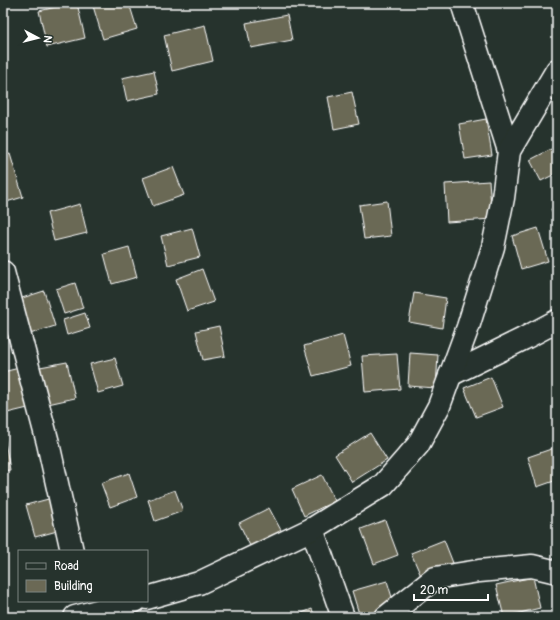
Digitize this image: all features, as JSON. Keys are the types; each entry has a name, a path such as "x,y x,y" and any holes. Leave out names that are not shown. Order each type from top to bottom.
{"street":[{"path":"462,3 509,151"},
{"path":"148,598 199,583 312,529 383,484 418,445 439,406 468,327 493,247 503,198 509,151 557,70"},
{"path":"3,272 48,443 72,550"},
{"path":"450,375 557,321"},
{"path":"312,529 342,617"},
{"path":"386,617 435,578 479,571 532,566 557,572"},
{"path":"82,611 130,602"}],"building":[{"path":"77,3 85,38 47,47 39,11"},
{"path":"103,3 129,3 137,29 103,39 93,6"},
{"path":"287,15 292,40 251,48 246,23"},
{"path":"205,25 213,61 172,71 164,35"},
{"path":"154,71 159,94 127,101 122,78"},
{"path":"352,92 359,124 334,129 328,97"},
{"path":"486,119 492,155 465,159 459,124"},
{"path":"557,146 557,173 541,181 530,160"},
{"path":"10,154 23,197 3,203 3,156"},
{"path":"173,167 184,195 153,206 143,178"},
{"path":"489,181 492,219 447,222 445,184"},
{"path":"387,201 391,236 364,239 359,205"},
{"path":"80,204 87,233 54,241 47,213"},
{"path":"557,206 557,223 551,209"},
{"path":"192,228 200,257 168,265 161,236"},
{"path":"538,228 548,261 521,269 512,236"},
{"path":"129,247 137,277 112,284 104,254"},
{"path":"202,269 214,302 187,311 176,279"},
{"path":"75,283 83,308 64,314 56,289"},
{"path":"44,291 55,326 30,334 19,299"},
{"path":"414,293 446,298 442,328 409,322"},
{"path":"85,313 90,328 67,335 63,320"},
{"path":"219,326 225,356 203,360 196,331"},
{"path":"343,335 351,366 313,376 304,346"},
{"path":"410,353 438,355 436,388 408,386"},
{"path":"397,354 400,389 365,392 362,356"},
{"path":"115,358 123,386 98,393 90,364"},
{"path":"67,362 75,398 48,404 40,367"},
{"path":"23,367 32,407 3,414 3,372"},
{"path":"491,377 503,407 476,417 464,388"},
{"path":"3,430 10,470 3,471"},
{"path":"370,433 387,460 352,482 335,455"},
{"path":"554,448 557,458 557,480 537,487 528,457"},
{"path":"129,473 137,497 110,507 101,483"},
{"path":"322,475 335,501 304,516 292,489"},
{"path":"175,490 183,511 155,521 148,500"},
{"path":"52,498 61,530 35,537 26,505"},
{"path":"269,508 282,532 251,548 239,523"},
{"path":"385,520 398,555 374,564 361,529"},
{"path":"444,540 453,563 421,576 411,553"},
{"path":"533,577 540,608 504,617 496,585"},
{"path":"387,581 395,607 360,617 352,591"},
{"path":"312,609 315,617 292,617"}]}
